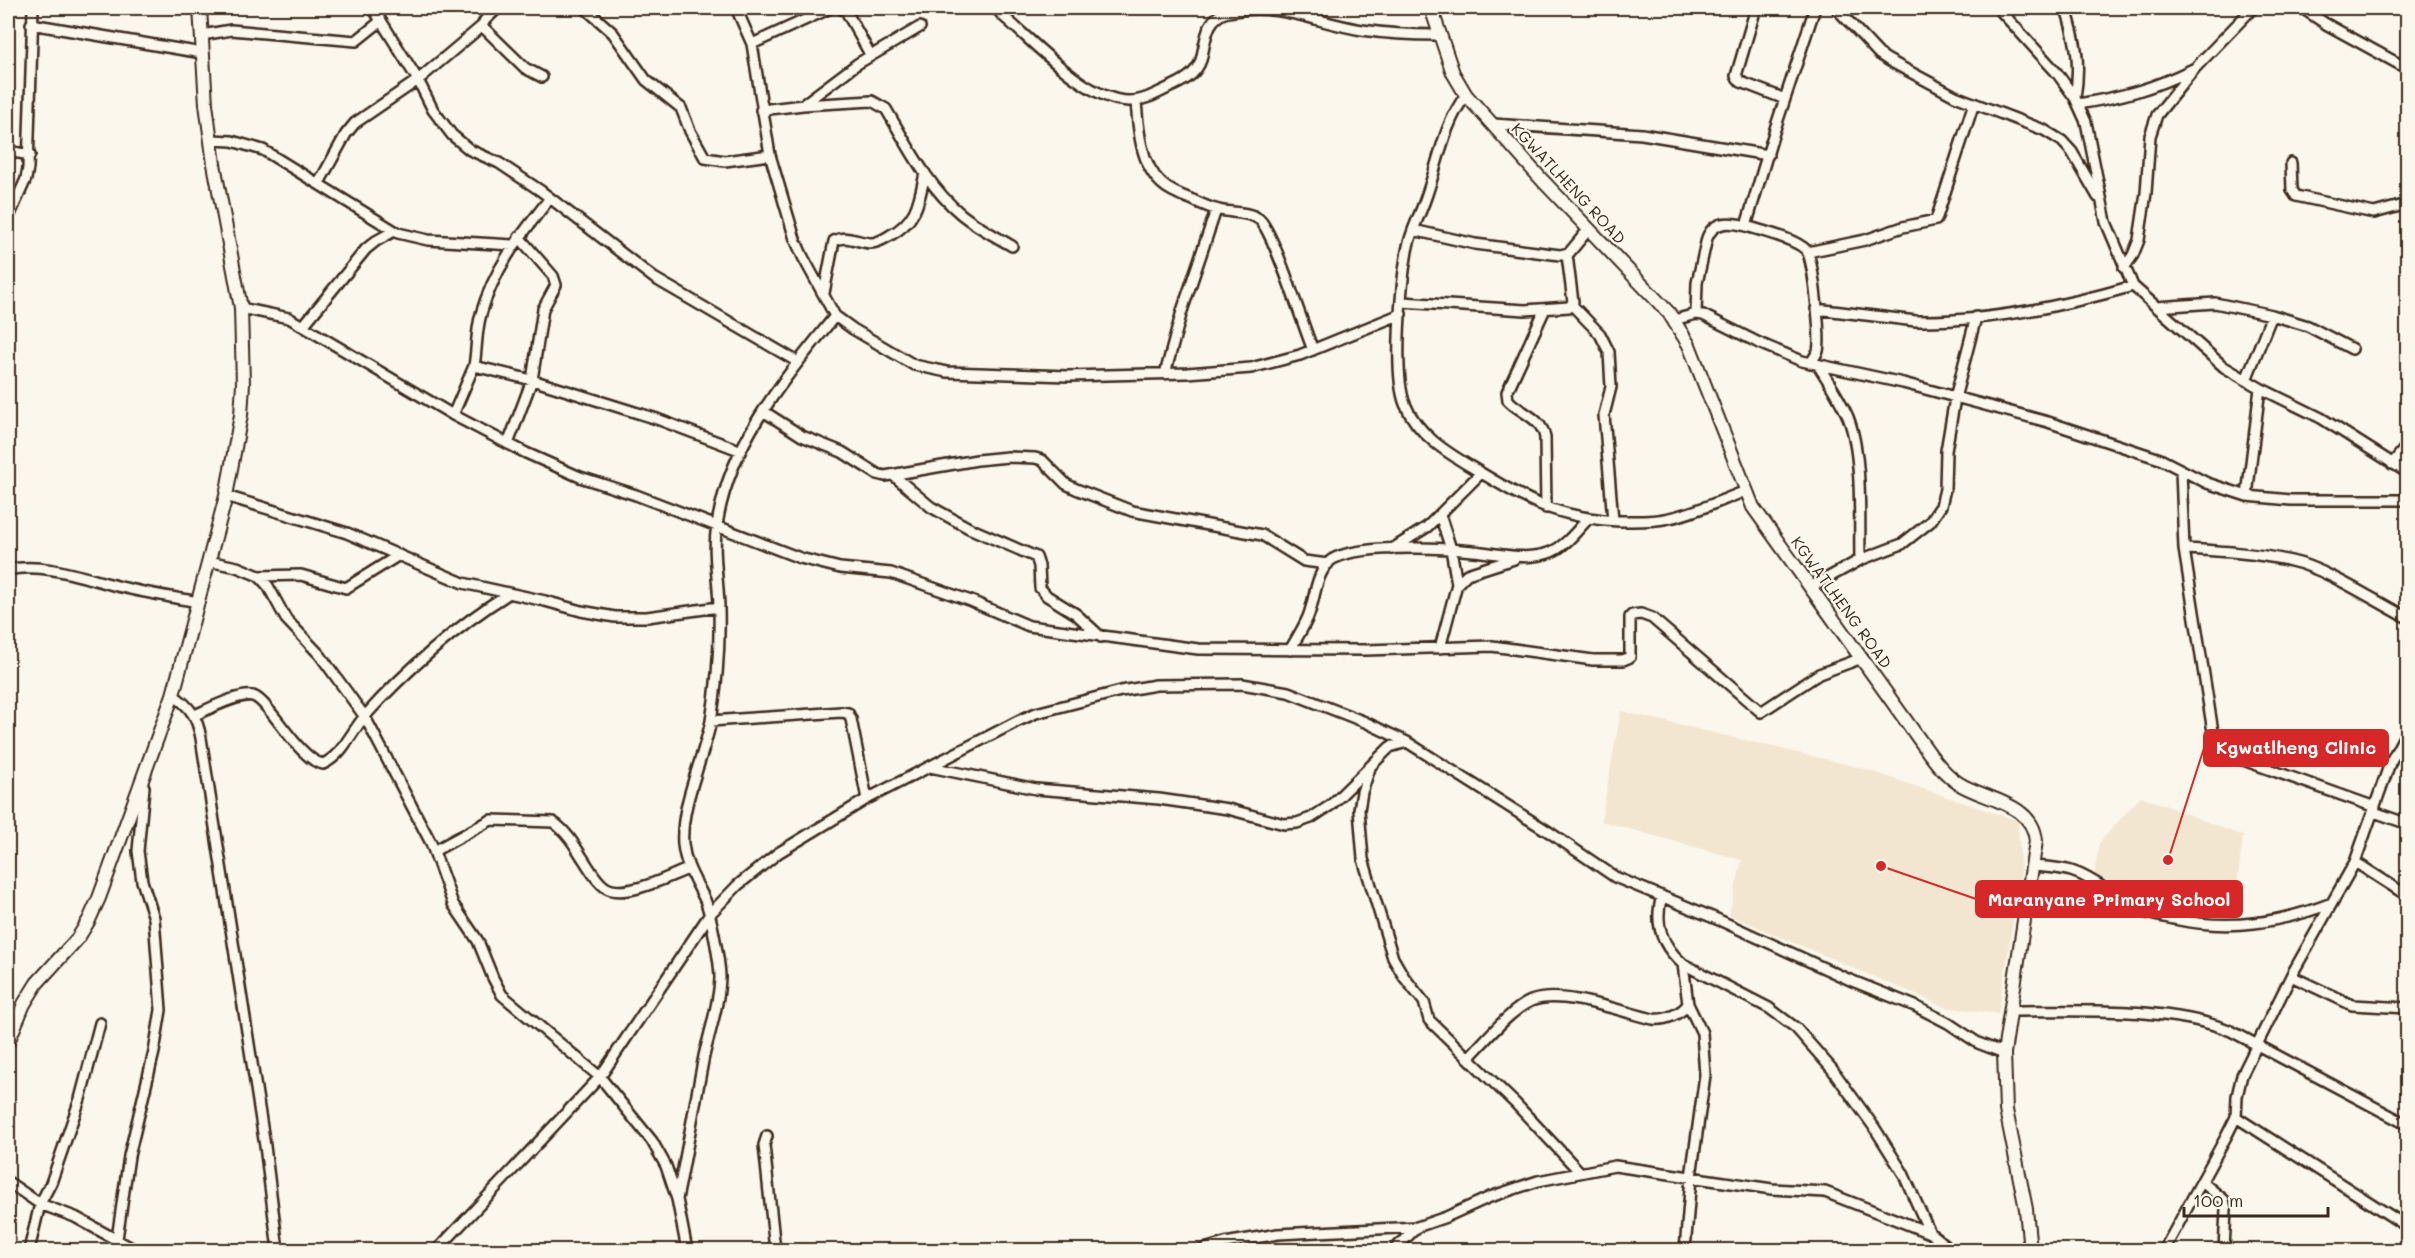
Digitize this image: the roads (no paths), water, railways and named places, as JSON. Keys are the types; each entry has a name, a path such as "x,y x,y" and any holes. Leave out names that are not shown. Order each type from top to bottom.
{"street":[{"path":"8,219 26,179 30,155 33,8"},
{"path":"8,1042 24,1004 37,983 78,938 89,920 173,695 226,496 241,415 243,384 241,308 211,140 200,8"},
{"path":"373,8 433,110 452,135 470,150 500,163 550,198 654,278 798,362"},
{"path":"319,183 346,134 355,123 417,80 482,26 498,8"},
{"path":"585,8 613,33 646,80 681,108 690,131 705,158 725,161 770,155"},
{"path":"736,8 752,44 770,155 795,239 836,316 914,365 932,370 1068,376 1165,374 1251,368 1313,350 1401,314"},
{"path":"752,44 831,8"},
{"path":"840,8 846,11 871,56"},
{"path":"996,8 1076,80 1117,99 1136,101 1179,83 1194,73 1202,57 1206,32 1218,16 1225,13 1268,9 1302,14 1362,30 1402,35 1439,35"},
{"name":"KGWATLHENG ROAD","path":"1431,8 1453,73 1466,95 1674,320 1689,345 1746,491 1761,519 1944,772 1958,783 2013,808 2027,817 2034,827 2032,866 2004,1053 2006,1110 2025,1199 2030,1251"},
{"path":"1756,8 1736,76 1742,82 1785,99"},
{"path":"1746,226 1815,8"},
{"path":"1998,8 2057,73 2076,101 2086,122 2106,222 2133,286 2224,367 2260,388 2321,418 2408,473"},
{"path":"2067,8 2078,57 2076,101"},
{"path":"2124,267 2136,248 2141,228 2152,125 2195,68 2253,8"},
{"path":"2302,8 2326,24 2408,69"},
{"path":"1841,9 1879,54 1955,96 2044,130 2062,141 2073,152 2101,201"},
{"path":"202,35 231,30 356,41 381,21"},
{"path":"32,24 202,53"},
{"path":"482,26 525,68 542,77"},
{"path":"802,105 871,56 920,27"},
{"path":"2076,101 2121,97 2145,91 2195,68"},
{"path":"1466,95 1452,117 1407,249 1399,359 1404,402 1411,418 1422,432 1448,453 1481,473 1546,508 1588,519 1649,522 1670,518 1746,491"},
{"path":"761,110 872,101 880,104 925,173 960,213 978,227 1012,246"},
{"path":"1136,101 1138,128 1143,147 1155,176 1162,184 1216,210 1252,216 1260,220 1268,232 1313,350"},
{"path":"1808,252 1865,240 1903,227 1936,220 1974,103"},
{"path":"1493,124 1642,134 1768,155"},
{"path":"211,140 232,141 263,150 394,231 428,240 516,241 555,280 554,288 543,309 532,380 508,444"},
{"path":"8,151 30,155"},
{"path":"2291,163 2292,190 2296,196 2374,213 2400,206 2408,207"},
{"path":"824,292 834,241 844,238 872,243 884,240 906,225 919,202 925,173"},
{"path":"453,415 474,366 480,316 495,273 516,241 550,198"},
{"path":"1165,374 1182,311 1216,210"},
{"path":"1696,314 1697,283 1710,231 1719,224 1735,223 1799,244 1808,252 1812,268 1818,351 1814,364"},
{"path":"1589,229 1567,255 1572,305 1600,334 1609,352 1611,387 1604,415 1613,520"},
{"path":"1413,230 1475,243 1567,255"},
{"path":"303,326 366,249 376,240 394,231"},
{"path":"1816,309 1916,321 1976,317 2025,310 2133,286"},
{"path":"1402,302 1525,310 1572,305"},
{"path":"2156,307 2215,303 2272,315 2308,326 2352,350"},
{"path":"241,308 289,318 453,415 508,444 580,477 636,495 800,558 840,568 891,573 970,601 1029,626 1198,649 1290,650 1492,646 1593,660 1628,660 1630,657 1630,617 1641,614 1652,618 1761,712 1819,674 1862,658"},
{"path":"1545,309 1507,392 1508,400 1515,408 1538,421 1543,428 1546,508"},
{"path":"1674,320 1696,314 1711,318 1759,343 1814,364 1903,383 2049,422 2160,459 2207,483 2247,496 2290,500 2408,500"},
{"path":"2246,380 2272,315"},
{"path":"677,1199 719,992 720,974 710,914 688,869 683,842 687,807 711,721 719,652 717,526 732,470 740,450 763,411 798,362 836,316"},
{"path":"1811,587 1860,560 1902,544 1930,522 1941,506 1945,489 1946,451 1955,398 1976,317"},
{"path":"1814,364 1839,399 1849,419 1854,441 1860,560"},
{"path":"474,366 532,380 657,419 740,450"},
{"path":"2247,496 2260,388"},
{"path":"763,411 802,436 842,452 877,474 894,476 918,469 1008,457 1042,460 1066,484 1132,511 1262,535 1304,561 1328,564"},
{"path":"2391,464 2408,444"},
{"path":"2181,470 2184,549 2217,745 2229,755 2408,824"},
{"path":"1392,549 1440,515 1481,473"},
{"path":"894,476 930,507 969,528 1036,557 1039,566 1040,588 1047,596 1076,614 1101,637"},
{"path":"226,496 280,514 324,524 463,582 508,594 615,617 647,617 719,607"},
{"path":"1440,515 1451,549 1457,584"},
{"path":"1440,648 1457,584 1461,579 1474,571 1519,557 1550,552 1568,540 1588,519"},
{"path":"1290,650 1307,619 1320,575 1328,564 1344,554 1392,549 1451,549 1519,557"},
{"path":"2184,549 2292,561 2313,568 2408,618"},
{"path":"208,561 237,567 259,576 301,575 346,588 399,555"},
{"path":"8,570 32,567 53,570 125,588 198,602"},
{"path":"259,576 268,586 286,619 320,655 364,717 434,851 453,904 478,941 502,995 600,1077 652,1141 666,1166 677,1199 687,1251"},
{"path":"195,715 227,701 253,696 280,722 312,761 323,764 336,756 364,717 435,648 508,594"},
{"path":"436,1251 600,1077 710,914 738,885 778,853 867,799 1036,713 1121,691 1156,685 1201,683 1264,686 1288,692 1365,722 1407,742 1540,826 1605,871 1850,980 1916,1006 1978,1043 2004,1053"},
{"path":"173,695 186,704 195,715 201,738 265,1146 278,1251"},
{"path":"711,721 848,713 867,799"},
{"path":"2164,1251 2219,1153 2235,1117 2240,1085 2256,1044 2355,862 2390,763 2407,731"},
{"path":"930,766 1036,789 1159,799 1228,809 1284,824 1297,824 1331,805 1390,747 1407,742"},
{"path":"117,1239 129,1156 154,1052 161,1010 154,918 142,882 138,851 140,812 147,766"},
{"path":"1371,766 1362,792 1360,834 1365,869 1393,958 1404,977 1424,1002 1429,1020 1516,1104 1579,1172"},
{"path":"434,851 491,820 553,822 569,837 594,876 606,888 623,891 637,888 688,869"},
{"path":"2355,862 2408,896"},
{"path":"2032,866 2063,868 2080,872 2121,902 2136,910 2202,924 2235,925 2271,921 2303,914 2332,903"},
{"path":"1662,896 1658,911 1658,924 1665,944 1683,964 1769,1008 1796,1028 1832,1069 1874,1127 1903,1173 1930,1233"},
{"path":"1683,964 1689,1004 1702,1033 1705,1075 1691,1177 1685,1251"},
{"path":"2291,976 2352,1005 2408,1008"},
{"path":"1469,1057 1509,1018 1532,1001 1573,999 1658,1020 1685,1009 1689,1004"},
{"path":"2010,1011 2072,1011 2187,1019 2210,1023 2256,1044 2408,1125"},
{"path":"29,1251 40,1204 51,1183 68,1137 100,1023"},
{"path":"2235,1117 2408,1227"},
{"path":"767,1136 764,1145 772,1201 775,1251"},
{"path":"1201,1251 1235,1241 1278,1234 1417,1227 1491,1197 1539,1181 1615,1166 1772,1189 1826,1192 1930,1233 1951,1251"},
{"path":"8,1182 40,1204 75,1217 135,1251"},
{"path":"2202,1182 2224,1200 2226,1209 2224,1251"},
{"path":"1394,1251 1417,1227"}],"place":[{"name":"Kgwatlheng Clinic","path":"2168,860"},
{"name":"Maranyane Primary School","path":"1881,866"}]}
